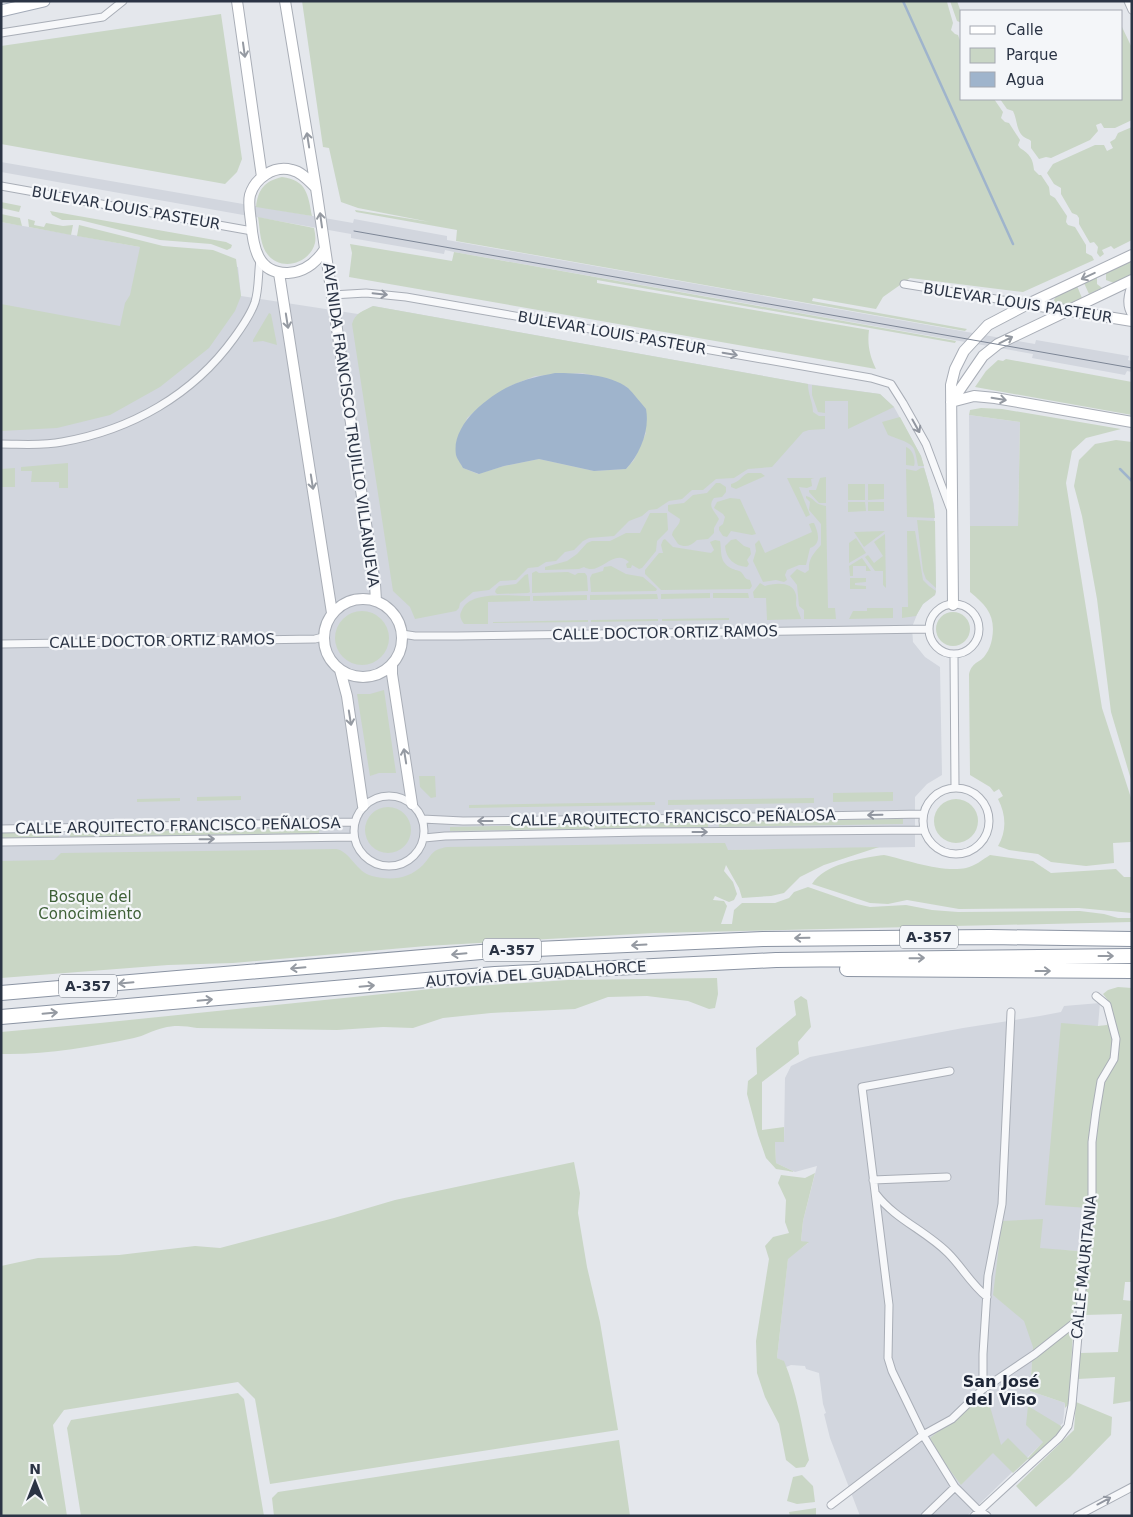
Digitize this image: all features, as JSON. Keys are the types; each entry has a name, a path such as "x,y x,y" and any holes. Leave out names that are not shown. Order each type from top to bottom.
{"highway":[{"path":"1008,937 1132,934"},
{"name":"AUTOVÍA DEL GUADALHORCE","path":"1,993 493,951 763,939 1132,938"},
{"name":"AUTOVÍA DEL GUADALHORCE","path":"1,1017 495,974 776,960 1132,956"},
{"path":"676,965 994,971 1132,971"}],"main road":[{"path":"6,10 44,1"}],"street":[{"path":"6,10 26,1"},
{"path":"1,33 103,17 123,1"},
{"path":"237,1 262,177"},
{"path":"285,1 316,188 325,249 318,260 297,273 279,273 272,270 257,257 252,230 250,196 253,187 262,177 277,169 292,170 302,175 316,188"},
{"path":"1128,1 1132,10"},
{"name":"BULEVAR LOUIS PASTEUR","path":"1,186 252,230"},
{"name":"AVENIDA FRANCISCO TRUJILLO VILLANUEVA","path":"325,249 376,601"},
{"path":"953,605 951,397 956,369 964,351 988,325 1132,255"},
{"path":"1,444 60,443 97,434 140,418 180,393 207,370 224,352 241,329 255,302 260,260"},
{"path":"279,273 332,613"},
{"path":"951,397 983,356 998,344 1132,282"},
{"name":"BULEVAR LOUIS PASTEUR","path":"1132,282 1127,300 1129,313 1132,315"},
{"name":"BULEVAR LOUIS PASTEUR","path":"904,284 1132,321"},
{"name":"BULEVAR LOUIS PASTEUR","path":"332,295 366,293 406,297 871,378 890,384 926,444 952,514"},
{"path":"951,397 974,396 995,398 1132,422"},
{"path":"352,600 376,601 386,606 394,614 399,624 402,634 398,655 392,664 373,676 351,675 340,670 331,662 325,650 323,637 326,624 332,613 341,605 352,600"},
{"path":"953,605 968,609 978,621 980,629 978,637 969,650 954,655 946,653 934,644 930,637 929,629 931,620 936,612 944,607 953,605"},
{"name":"CALLE DOCTOR ORTIZ RAMOS","path":"402,634 415,636 457,636 929,629"},
{"name":"CALLE DOCTOR ORTIZ RAMOS","path":"1,644 315,639 323,637"},
{"path":"954,655 955,788"},
{"path":"392,664 412,804"},
{"path":"340,670 347,696 363,806"},
{"path":"955,788 969,790 978,796 985,805 989,815 989,826 985,837 978,846 968,851 952,853 936,848 929,840 924,830 923,814 926,805 932,798 940,792 955,788"},
{"path":"387,796 403,798 412,804 422,819 424,829 424,838 420,848 413,857 404,863 394,866 383,866 370,861 357,848 354,837 354,822 363,806 372,800 387,796"},
{"name":"CALLE ARQUITECTO FRANCISCO PEÑALOSA","path":"422,819 462,821 923,814"},
{"name":"CALLE ARQUITECTO FRANCISCO PEÑALOSA","path":"1,829 354,822"},
{"name":"CALLE ARQUITECTO FRANCISCO PEÑALOSA","path":"424,838 643,832 924,830"},
{"name":"CALLE ARQUITECTO FRANCISCO PEÑALOSA","path":"1,842 354,837"},
{"name":"CALLE MAURITANIA","path":"977,1513 1032,1465 1059,1438 1068,1426 1072,1405 1078,1320 1092,1200 1092,1142 1101,1081 1114,1058 1116,1039 1107,1005 1096,996"},
{"path":"983,1389 983,1354 988,1276 1002,1204 1011,1012"},
{"path":"950,1071 862,1087 889,1305 888,1358 892,1371 923,1435 955,1487 977,1513 987,1516"},
{"path":"873,1180 947,1177"},
{"path":"875,1194 885,1206 948,1253 976,1288 986,1297"},
{"path":"831,1506 923,1435 952,1419 983,1389 1034,1354 1078,1320"},
{"path":"925,1516 955,1487"},
{"path":"1077,1516 1132,1487"}],"shaded area":[{"path":"1,162 353,223 354,219 447,236 447,240 1035,344 1036,340 1129,356 1128,360 1132,361 1132,372 1127,371 1125,375 1032,358 1033,354 445,250 444,254 351,238 351,234 1,172"},
{"path":"1,222 238,267 241,296 358,314 373,306 808,384 880,394 894,407 921,456 934,504 936,591 935,595 923,604 912,627 913,642 925,657 940,667 942,775 927,784 915,797 915,847 728,850 720,886 1,943"},
{"path":"969,415 1020,422 1018,526 970,526"},
{"path":"1100,1003 1078,1251 1040,1249 1030,1391 1065,1403 1063,1423 967,1516 860,1516 830,1438 824,1414 826,1413 819,1373 806,1369 805,1366 791,1365 786,1367 783,1361 777,1358 788,1258 808,1243 801,1241 803,1221 817,1166 795,1172 776,1163 775,1142 784,1142 785,1078 791,1066 810,1057 963,1028 1061,1012 1064,1006"}],"green space":[{"path":"302,1 947,2 953,23 951,30 958,35 960,40 960,100 995,100 1003,112 1001,118 1009,123 1020,140 1018,145 1030,157 1034,170 1041,175 1049,187 1050,195 1055,198 1067,216 1066,222 1068,225 1075,227 1086,245 1086,253 1092,256 1094,260 1023,292 910,278 883,297 876,309 813,298 812,301 967,329 965,331 456,241 457,230 356,212 355,210 430,222 358,208 341,202 329,148 323,147"},
{"path":"950,1 957,1 960,10 960,22 957,21"},
{"path":"221,14 242,159 237,172 225,184 1,144 1,46"},
{"path":"1123,29 1132,48 1132,120 1115,128 1104,128 1101,123 1096,125 1098,131 1090,140 1051,158 1039,159 1031,148 1031,141 1019,131 1013,111 1007,109 1001,100 1123,100"},
{"path":"1132,127 1132,240 1114,249 1111,246 1102,250 1104,254 1100,257 1097,253 1098,247 1094,242 1090,243 1079,224 1079,218 1072,213 1061,194 1061,188 1054,184 1047,173 1053,164 1095,145 1104,145 1107,151 1113,148 1110,142 1115,139 1118,133"},
{"path":"282,177 297,181 305,190 312,216 256,207 263,187 271,181"},
{"path":"1,202 21,206 19,212 1,208"},
{"path":"50,211 226,242 232,245 227,250 211,244 160,240 80,220 62,220 52,215"},
{"path":"1,214 20,218 22,226 1,222"},
{"path":"258,217 314,228 315,241 308,256 295,263 288,264 274,260 263,247"},
{"path":"28,219 35,221 34,225 44,227 46,223 63,226 73,225 71,235 29,227"},
{"path":"79,225 163,246 213,250 236,259 241,296 235,311 209,348 160,387 110,415 57,428 1,431 1,304 120,326 125,303 130,295 140,247 77,236"},
{"path":"350,244 452,261 454,252 956,341 955,343 597,280 597,283 869,330 868,341 876,369 349,277 352,253"},
{"path":"1132,260 1132,275 1114,283 1106,280 1106,273 1108,271"},
{"path":"1097,277 1097,284 1102,288 1089,294 1084,283"},
{"path":"1077,286 1082,298 1066,305 1055,303 1056,296"},
{"path":"373,306 808,384 813,412 819,416 825,416 825,429 803,432 772,467 748,469 734,478 716,479 703,490 692,490 682,499 669,501 657,509 649,510 642,516 629,521 614,536 589,538 574,550 565,552 556,561 528,568 516,580 500,581 489,590 473,592 460,603 456,611 415,619 410,607 393,591 352,324 357,315","holes":["582,373 609,379 627,387 646,433 634,460 626,469 594,471 539,459 504,466 478,474 463,468 456,455 467,418 488,400 510,386 535,376"]},
{"path":"269,313 271,314 277,345 263,341 253,342 253,340"},
{"path":"1006,359 1132,382 1132,415 975,387 986,371 998,360 1003,361"},
{"path":"812,385 880,394 894,407 848,429 848,401 825,401 825,413 818,412 812,395"},
{"path":"981,408 1002,409 1121,429 1086,438 1072,451 1066,483 1102,708 1132,801 1132,840 1131,842 1113,843 1114,863 1086,866 1051,862 1038,854 1009,850 998,846 1003,834 1004,817 998,799 1003,796 999,789 994,792 990,787 970,775 969,674 972,666 984,657 988,651 992,641 993,624 989,612 970,592 970,526 1018,526 1020,422 969,415 970,410"},
{"path":"900,417 921,456 924,466 918,466 912,447 906,442 888,435 882,422"},
{"path":"1116,440 1132,442 1132,783 1111,712 1097,599 1082,516 1074,486 1079,460 1095,444"},
{"path":"906,447 913,455 914,466 906,465"},
{"path":"68,463 68,488 59,488 59,482 31,482 32,471 21,471 21,467"},
{"path":"15,468 15,487 1,487 1,469"},
{"path":"924,468 934,505 935,518 907,517 906,469 916,471"},
{"path":"748,473 761,473 765,476 736,489 731,487 731,484"},
{"path":"826,477 826,503 819,503 809,490 816,490 820,478"},
{"path":"787,478 814,478 811,479 812,486 807,488 799,487 810,515 806,517"},
{"path":"716,483 726,487 726,492 722,497 714,498 711,504 719,519 714,528 714,533 708,539 697,540 688,546 678,544 672,535 680,519 668,511 668,505 684,503 693,495 707,493"},
{"path":"848,484 865,484 865,500 848,500"},
{"path":"868,484 884,484 884,499 868,500"},
{"path":"806,496 826,506 828,608 835,608 836,619 804,619 804,610 799,606 797,585 790,576 797,569 805,573 809,570 811,559 821,545 821,524 809,510 810,502"},
{"path":"730,498 740,499 756,534 731,531 727,537 723,536 719,527 723,524 725,517 714,508 717,502"},
{"path":"848,502 865,502 866,511 848,512"},
{"path":"868,502 884,502 884,511 868,511"},
{"path":"650,513 667,513 668,530 657,541 656,551 642,568 639,569 632,565 631,568 627,568 626,564 629,562 623,558 617,558 590,569 584,567 579,569 545,570 545,567 567,561 587,543 592,541 610,541 626,533 640,533"},
{"path":"917,520 935,521 936,588 926,579 923,571"},
{"path":"814,523 817,530 818,541 810,548 806,565 799,565 787,570 785,575 787,580 784,582 776,580 763,582 753,561 756,551 755,544 759,540 765,553 812,532 809,524"},
{"path":"885,531 864,547 854,532"},
{"path":"907,531 915,531 923,580 936,591 935,595 923,604 916,616 902,618 902,607 908,607"},
{"path":"885,534 886,588 883,585 883,571 875,571 865,557 868,555 874,563 883,556 874,542"},
{"path":"856,538 866,553 849,563 849,543"},
{"path":"665,539 673,547 711,553 714,550 710,542 720,541 722,555 726,564 741,572 750,580 752,586 750,589 661,590 645,574 645,570 659,553 663,553 661,545"},
{"path":"736,539 744,546 750,548 751,554 747,560 749,564 747,567 738,565 727,555 725,546 731,540"},
{"path":"862,558 871,571 866,571 866,566 853,566 853,576 850,576 849,566"},
{"path":"611,566 626,574 643,577 657,589 656,591 591,592 590,578 592,574 603,571 604,567"},
{"path":"536,571 539,573 568,572 575,575 585,573 588,591 532,593 532,573"},
{"path":"528,574 530,592 497,594 495,592 499,586 516,584"},
{"path":"850,578 866,578 866,582 855,583 855,585 866,586 866,589 850,589"},
{"path":"760,583 765,586 783,584 791,587 796,595 796,606 801,619 767,620 766,598 754,598 753,592"},
{"path":"710,593 710,598 661,599 661,594"},
{"path":"713,593 748,593 749,598 713,598"},
{"path":"657,594 658,599 590,600 590,595"},
{"path":"502,595 530,596 530,601 488,602 488,624 464,624 461,619 460,614 462,610 473,599"},
{"path":"587,595 587,600 533,601 533,596"},
{"path":"867,608 893,608 893,618 849,619 853,611 867,611"},
{"path":"357,611 367,611 377,615 385,623 389,638 385,653 377,661 367,665 357,665 347,661 339,653 335,643 335,633 339,623 347,615"},
{"path":"953,612 960,613 965,617 969,622 969,636 965,641 960,645 953,646 946,645 941,641 937,636 936,629 937,622 941,617 946,613"},
{"path":"729,618 729,620 662,621 662,619"},
{"path":"658,619 658,621 591,622 591,620"},
{"path":"588,620 588,622 493,623 493,622"},
{"path":"384,690 396,773 379,773 370,776 357,694 370,694"},
{"path":"419,776 435,776 436,797 431,798 420,787"},
{"path":"893,792 893,801 833,802 833,793"},
{"path":"241,796 241,800 197,801 197,797"},
{"path":"180,798 180,801 137,802 137,799"},
{"path":"814,798 814,803 668,805 668,800"},
{"path":"956,799 968,803 974,809 978,821 974,833 968,839 956,843 944,839 938,833 934,821 938,809 944,803"},
{"path":"655,802 655,805 469,808 469,805"},
{"path":"388,807 401,811 407,817 411,830 407,843 401,849 388,853 375,849 369,843 365,830 369,817 375,811"},
{"path":"903,819 903,824 719,827 719,822"},
{"path":"708,822 708,827 450,831 450,827"},
{"path":"319,828 319,833 70,837 70,832"},
{"path":"59,832 59,837 1,838 1,833"},
{"name":"Bosque del Conocimiento","path":"725,843 728,850 879,847 824,865 800,877 784,893 771,896 742,898 739,888 726,865 724,871 733,882 737,894 734,900 729,902 715,896 713,900 724,901 727,906 721,924 732,924 734,910 742,903 775,903 789,898 794,892 808,887 870,907 906,905 958,912 1080,911 1118,918 1132,918 1132,922 654,933 426,946 233,963 168,965 1,978 1,861 54,860 61,853 336,849 345,854 366,874 379,878 399,878 418,870 435,851 447,847"},
{"path":"884,855 947,869 966,868 990,855 1033,861 1051,873 1116,869 1124,877 1132,877 1132,913 1079,908 959,909 907,900 888,904 870,903 812,884 825,871 834,867 855,860"},
{"path":"717,978 718,994 715,1008 709,1009 688,1001 647,996 608,997 575,1009 491,1013 443,1018 413,1028 383,1027 337,1030 176,1026 159,1029 134,1038 85,1047 51,1052 1,1054 1,1032 431,989 568,980"},
{"path":"1118,987 1132,988 1132,1282 1125,1282 1123,1300 1132,1301 1132,1401 1113,1404 1115,1377 1078,1379 1080,1353 1118,1352 1122,1314 1084,1315 1096,1176 1094,1171 1095,1138 1104,1070 1098,1083 1093,1118 1088,1208 1045,1205 1061,1023 1107,1025 1110,1003 1103,994 1108,990"},
{"path":"801,996 807,1000 811,1027 798,1042 799,1054 762,1082 762,1130 784,1127 784,1142 775,1142 776,1163 795,1172 776,1169 766,1158 747,1094 748,1081 757,1074 756,1048 796,1015 794,1001"},
{"path":"574,1162 580,1193 578,1213 587,1267 600,1322 618,1430 270,1484 255,1399 238,1382 64,1410 53,1425 67,1516 1,1516 1,1266 38,1258 119,1255 195,1246 220,1248 395,1200"},
{"path":"815,1173 803,1221 801,1241 809,1242 788,1259 777,1358 784,1361 792,1385 809,1460 805,1467 796,1468 786,1460 779,1424 765,1397 757,1373 756,1341 769,1259 765,1246 773,1237 789,1233 785,1222 786,1200 778,1183 781,1175 805,1178"},
{"path":"1043,1219 1040,1248 1078,1251 1078,1296 1073,1313 1069,1404 1065,1408 1065,1403 1030,1391 1033,1347 1024,1321 993,1295 1002,1221"},
{"path":"238,1393 244,1399 264,1516 81,1516 67,1428 71,1420"},
{"path":"981,1397 989,1403 1001,1445 1008,1438 1028,1458 1043,1442 1026,1425 1028,1406 1061,1426 1062,1431 1031,1462 1028,1459 1013,1473 993,1453 961,1485 946,1465 930,1438"},
{"path":"1076,1402 1112,1417 1111,1435 1070,1477 1036,1507 1016,1486 1074,1430"},
{"path":"619,1440 630,1516 274,1516 272,1498 278,1492"},
{"path":"802,1475 813,1486 815,1502 797,1504 787,1501 793,1477"},
{"path":"816,1508 816,1516 790,1516 789,1512"}],"water":[{"path":"555,373 603,377 621,383 628,388 646,409 647,425 643,441 636,456 626,469 594,471 539,459 504,466 479,474 463,468 456,455 456,444 459,433 472,413 491,397 510,386"}],"waterway":[{"path":"903,1 1013,244"},
{"path":"1120,469 1132,481"}],"tram line":[{"path":"354,231 1132,368"}],"district":[{"name":"San José del Viso","path":"1001,1390"}]}
